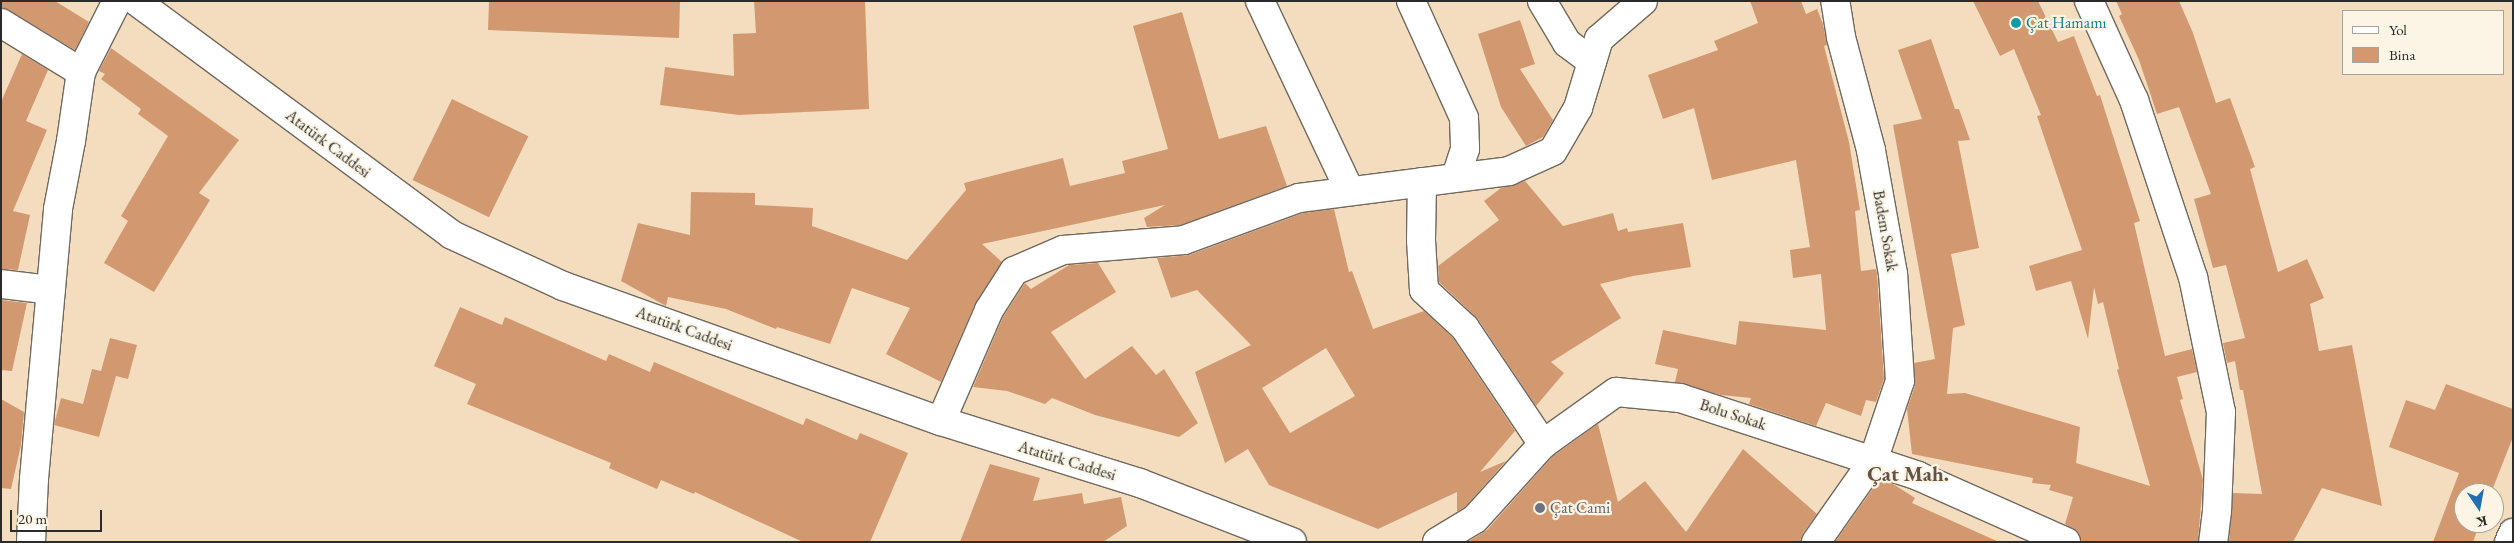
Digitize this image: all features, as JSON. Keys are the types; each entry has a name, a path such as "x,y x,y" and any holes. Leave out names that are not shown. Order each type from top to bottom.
{"street":[{"path":"31,542 34,479 58,209 81,72 117,1"},
{"name":"Atatürk Caddesi","path":"136,1 452,235 563,286 941,421 1140,483 1292,542"},
{"path":"1260,1 1350,191"},
{"path":"1411,1 1464,118 1465,149 1456,177"},
{"path":"1542,1 1567,44 1592,62"},
{"path":"941,421 988,310 1014,271 1064,250 1184,240 1299,198 1509,171 1554,151 1578,108 1599,39 1643,1"},
{"name":"Badem Sokak","path":"1816,542 1873,461 1900,381 1893,274 1871,150 1841,37 1835,1"},
{"path":"2089,1 2134,100 2193,276 2220,412 2217,512 2213,542"},
{"path":"1,23 81,72"},
{"path":"1422,182 1421,240 1424,290 1465,328 1543,444"},
{"path":"1,284 51,290"},
{"name":"Bolu Sokak","path":"1437,542 1475,519 1543,444 1616,392 1680,398 1918,476 2066,542"},
{"path":"2509,542 2513,533"}],"building":[{"path":"1,1 55,1 89,22 75,50 1,7"},
{"path":"489,1 680,1 679,38 488,30"},
{"path":"754,1 865,1 869,109 739,115 660,105 665,67 734,76 733,34 756,33"},
{"path":"1750,1 1801,1 1806,14 1817,9 1823,24 1827,45 1824,46 1849,142 1860,210 1855,211 1861,271 1876,269 1877,274 1884,379 1876,402 1866,400 1861,416 1826,403 1816,426 1749,404 1751,398 1721,395 1675,382 1678,369 1655,364 1663,330 1736,345 1739,321 1826,330 1821,274 1793,278 1790,250 1810,247 1796,160 1712,180 1694,108 1663,119 1648,75 1718,50 1714,41 1758,23"},
{"path":"1973,1 2038,1 2058,42 2074,36 2097,96 2100,95 2140,221 2134,223 2165,356 2192,349 2197,372 2177,377 2183,399 2180,400 2203,480 2198,542 2081,542 2078,532 2065,524 2073,497 2049,490 2051,485 2032,483 2033,478 1912,454 1907,409 1915,386 1914,363 1935,359 1893,125 1922,119 1898,50 1931,39 1955,109 1959,109 1970,140 1958,141 1979,248 1951,254 1965,325 1953,328 1947,394 1965,393 2080,427 2076,463 2150,486 2117,370 2119,369 2103,302 2098,304 2094,287 2088,339 2071,281 2036,291 2029,266 2082,250 2037,116 2041,115 2014,49 2000,56"},
{"path":"2116,1 2179,1 2193,33 2216,103 2230,98 2255,167 2250,169 2278,272 2307,259 2324,298 2310,304 2319,351 2352,345 2382,506 2322,488 2293,542 2229,542 2233,493 2262,494 2243,390 2240,390 2235,361 2227,363 2223,343 2245,338 2226,265 2213,268 2194,199 2211,194 2179,107 2157,114 2139,60 2119,16 2122,14"},
{"path":"1182,12 1219,139 1266,126 1287,186 1181,225 1147,227 1144,218 1165,205 982,244 1002,262 975,304 941,382 886,354 910,308 852,288 830,344 777,327 776,329 726,309 668,297 666,306 621,281 638,223 690,235 691,192 755,193 755,205 813,208 812,226 907,260 966,190 964,183 1063,158 1070,186 1125,173 1122,161 1168,149 1133,26"},
{"path":"1520,20 1535,64 1520,69 1553,120 1543,137 1526,146 1501,107 1478,34"},
{"path":"111,48 239,140 199,193 210,200 154,292 104,263 128,221 121,216 168,136 138,114 141,109 101,79 105,74 99,71"},
{"path":"22,54 48,70 26,121 47,130 13,211 30,215 18,270 1,269 1,102"},
{"path":"452,99 528,136 489,217 413,180"},
{"path":"1525,181 1563,226 1613,213 1618,231 1627,228 1628,232 1683,223 1691,267 1633,276 1600,284 1621,318 1551,362 1564,373 1536,406 1478,319 1439,282 1438,266 1499,220 1484,201 1501,188"},
{"path":"1334,209 1349,272 1352,271 1373,329 1424,311 1453,338 1515,431 1480,472 1506,461 1465,507 1457,512 1457,492 1378,529 1269,485 1248,449 1225,463 1195,372 1251,345 1197,290 1171,298 1157,258 1189,255 1303,213","holes":["1326,348 1355,396 1290,433 1262,388"]},
{"path":"1098,263 1116,292 1051,332 1085,379 1132,346 1156,375 1164,369 1198,423 1179,437 1095,415 1052,398 1045,404 1007,391 973,387 1003,317 1025,283 1031,289 1069,265"},
{"path":"1,300 27,303 12,371 1,370"},
{"path":"460,307 502,325 505,317 606,361 609,354 650,372 654,362 803,425 806,418 857,440 860,433 908,453 870,542 803,542 695,492 694,494 661,480 657,489 609,468 611,463 467,404 476,384 434,366"},
{"path":"110,338 137,345 128,379 116,376 99,437 54,425 61,398 83,404 92,369 101,371"},
{"path":"2446,384 2513,409 2513,437 2495,483 2455,483 2459,473 2389,447 2406,400 2435,410"},
{"path":"1,399 24,412 21,445 11,489 1,488"},
{"path":"1598,424 1618,502 1645,481 1686,532 1743,449 1817,514 1803,533 1801,542 1468,542 1487,530 1553,456"},
{"path":"990,464 1040,478 1033,501 1082,493 1084,504 1121,497 1127,526 1103,542 960,542"},
{"path":"1879,480 1893,484 1915,498 1912,503 1999,542 1835,542"},
{"path":"2454,486 2454,533 2476,533 2473,542 2433,542"}],"place":[{"name":"Çat Hamamı","path":"2016,23"},
{"name":"Çat Cami","path":"1540,508"}],"district":[{"name":"Çat Mah.","path":"1908,474"}]}
